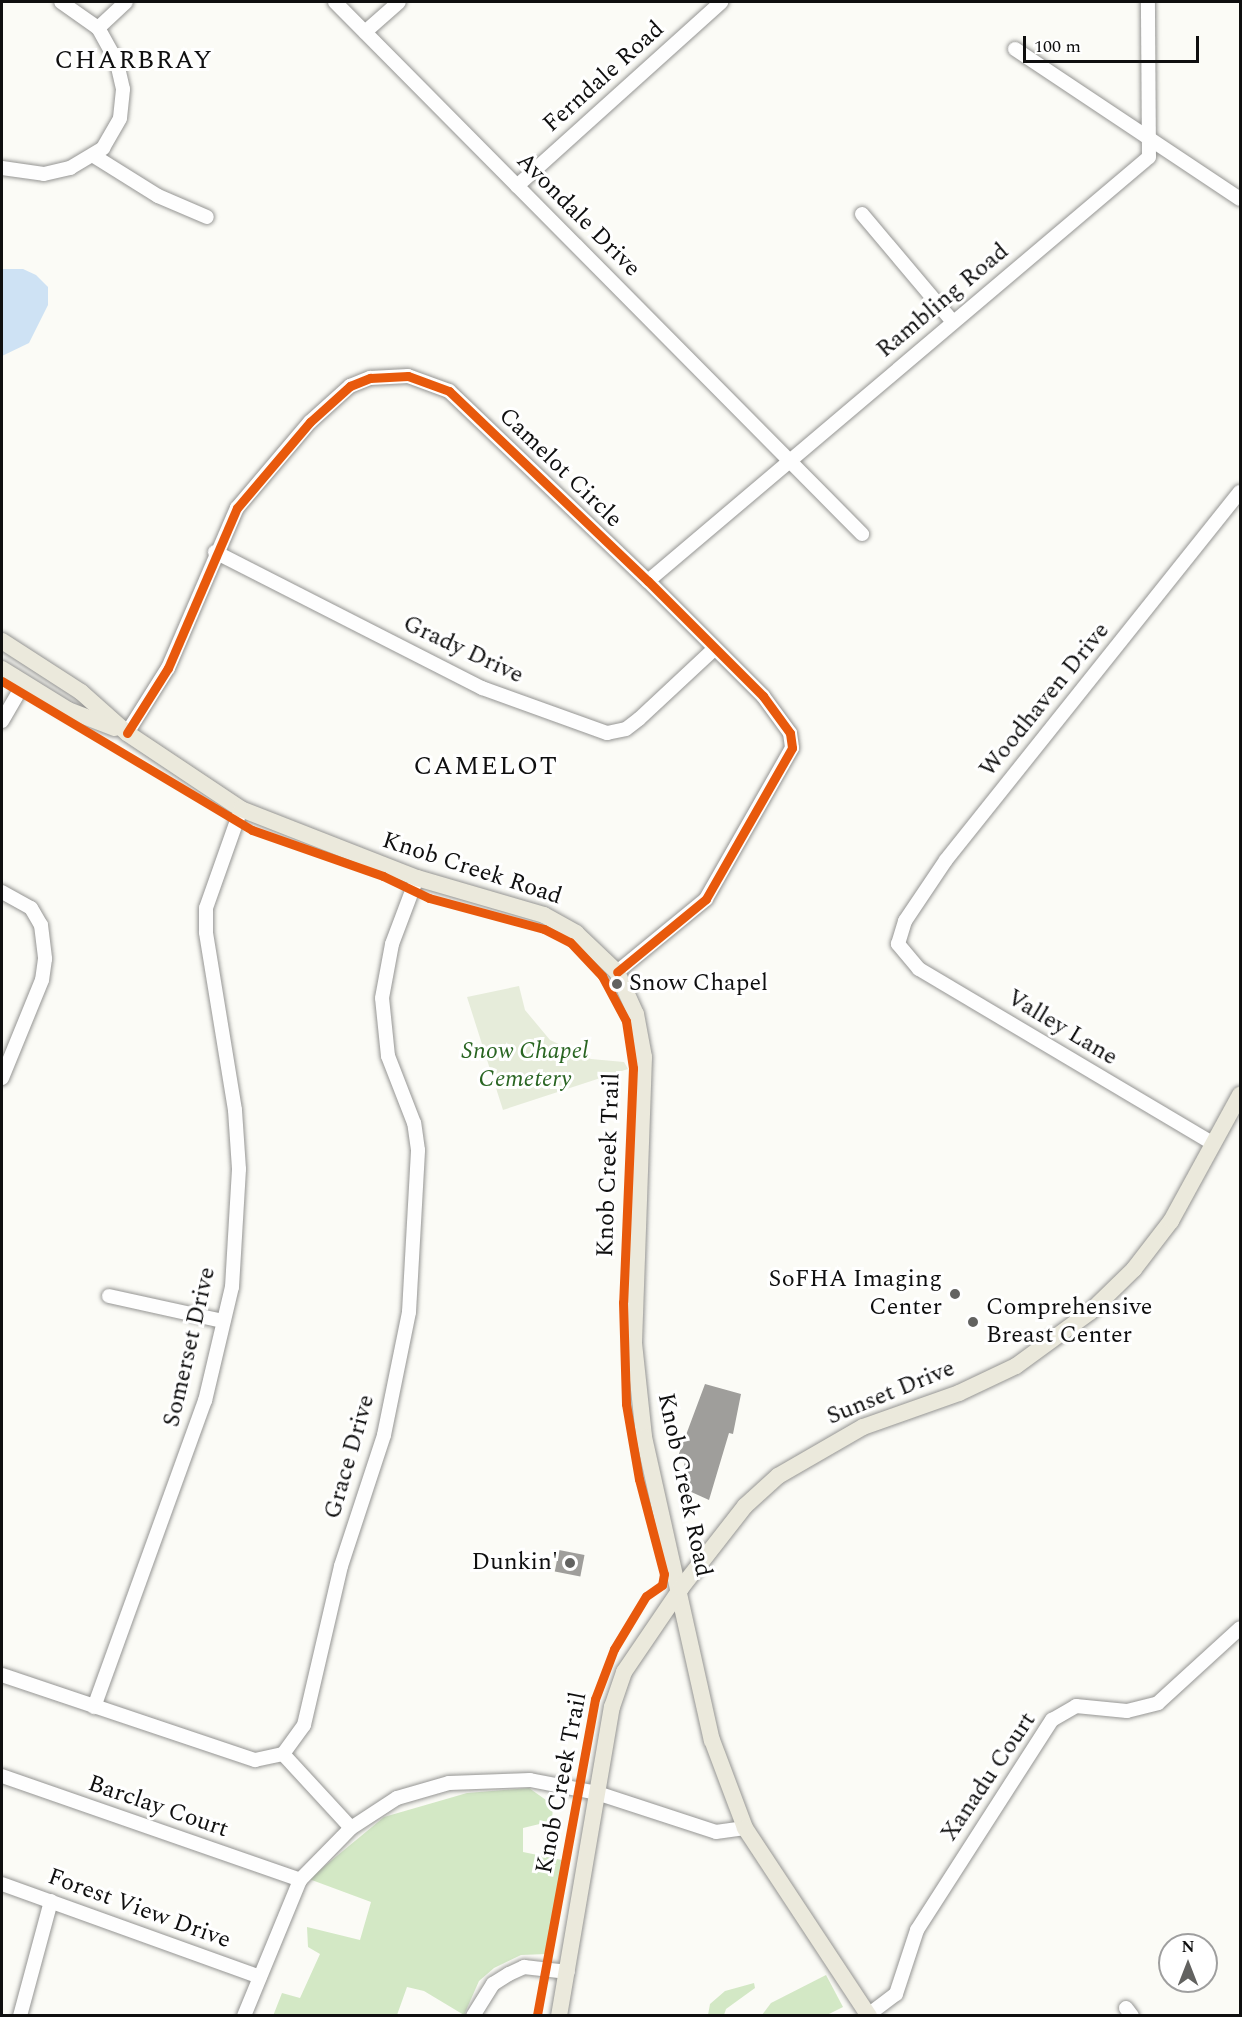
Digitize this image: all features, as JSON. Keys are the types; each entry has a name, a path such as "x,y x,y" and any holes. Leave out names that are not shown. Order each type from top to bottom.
{"main road":[{"name":"Knob Creek Road","path":"4,643 81,692 127,733 240,809 417,878 559,922 617,972 636,1014 644,1057 634,1343 638,1389 644,1437 681,1588 712,1740 745,1828 868,2015"},
{"path":"4,643 22,664 24,683 53,681 81,692"},
{"name":"Knob Creek Road","path":"2,669 68,710 127,733"},
{"name":"Sunset Drive","path":"559,2016 612,1707 624,1672 681,1588 764,1486 863,1427 959,1393 1016,1366 1090,1312 1134,1269 1171,1221 1240,1095"}],"street":[{"path":"2,168 56,172 94,156 115,130 123,103 121,74 98,28 61,2"},
{"path":"98,28 126,2"},
{"name":"Avondale Drive","path":"335,2 862,534"},
{"path":"365,32 399,2"},
{"name":"Ferndale Road","path":"518,186 721,2"},
{"name":"Rambling Road","path":"648,581 1149,157 1148,2"},
{"path":"1015,49 1149,134 1240,199"},
{"path":"94,156 158,196 207,217"},
{"path":"862,214 953,322"},
{"name":"Camelot Circle","path":"127,733 168,668 215,552 237,508 310,422 350,386 389,374 427,381 468,405 648,581 712,650 778,714 790,733 792,748 706,899 617,972"},
{"name":"Woodhaven Drive","path":"898,944 906,921 945,860 1240,492"},
{"name":"Grady Drive","path":"215,552 482,688 608,733 626,729 639,719 712,650"},
{"path":"2,721 24,683"},
{"name":"Somerset Drive","path":"94,1707 205,1401 232,1287 239,1169 235,1110 206,932 206,908 240,809"},
{"name":"Grace Drive","path":"283,1754 304,1725 341,1566 384,1435 407,1322 418,1150 414,1122 388,1056 382,998 392,944 417,878"},
{"path":"2,892 31,908 41,925 45,959 42,980 2,1078"},
{"name":"Valley Lane","path":"898,944 919,969 1212,1143"},
{"path":"109,1296 223,1321"},
{"name":"Xanadu Court","path":"868,2015 896,1994 922,1922 1052,1720 1076,1707 1127,1711 1158,1703 1240,1628"},
{"path":"2,1675 238,1756 255,1760 283,1754 351,1828"},
{"name":"Barclay Court","path":"2,1776 300,1880"},
{"path":"244,2016 300,1880 351,1828 398,1798 449,1783 530,1780 597,1793 716,1832 745,1828"},
{"name":"Forest View Drive","path":"2,1884 260,1977"},
{"path":"20,2016 51,1901"},
{"path":"473,2016 493,1984 509,1974 524,1968 568,1972"}],"green space":[{"name":"Snow Chapel Cemetery","path":"519,986 525,1010 550,1040 591,1059 624,1062 628,1069 503,1110 467,997"},
{"path":"529,1788 553,1805 552,1821 523,1828 523,1852 562,1860 547,1954 521,1955 494,1968 479,1981 464,2015 424,1991 407,1987 397,2015 273,2016 282,1993 300,1998 320,1954 308,1947 307,1927 360,1940 371,1902 309,1879 384,1817 467,1793"},
{"path":"826,1975 843,2007 827,2015 762,2015 771,2003"},
{"path":"754,1983 755,1988 726,2009 724,2015 708,2015 710,2004 725,1991"}],"water":[{"path":"2,269 23,269 36,275 48,287 48,305 29,343 2,356"}],"building":[{"path":"705,1384 741,1394 733,1434 729,1433 709,1500 678,1486 685,1462 677,1459"},
{"name":"Dunkin'","path":"559,1550 585,1555 580,1577 555,1572"}],"cycle path":[{"path":"127,733 168,668 237,508 310,422 350,386 370,378 408,376 449,391 648,581 763,696 790,733 792,748 706,899 617,972"},
{"name":"Knob Creek Trail","path":"2,681 252,830 383,876 429,898 544,929 570,942 602,976 626,1021 633,1068 623,1302 626,1404 639,1479 664,1574 662,1585 646,1596 614,1649 595,1699 537,2016"}],"place":[{"name":"Snow Chapel","path":"617,984"},
{"name":"SoFHA Imaging Center","path":"955,1294"},
{"name":"Comprehensive Breast Center","path":"973,1322"},
{"name":"Dunkin'","path":"570,1563"}],"district":[{"name":"CHARBRAY","path":"134,61"},
{"name":"CAMELOT","path":"486,767"}]}
